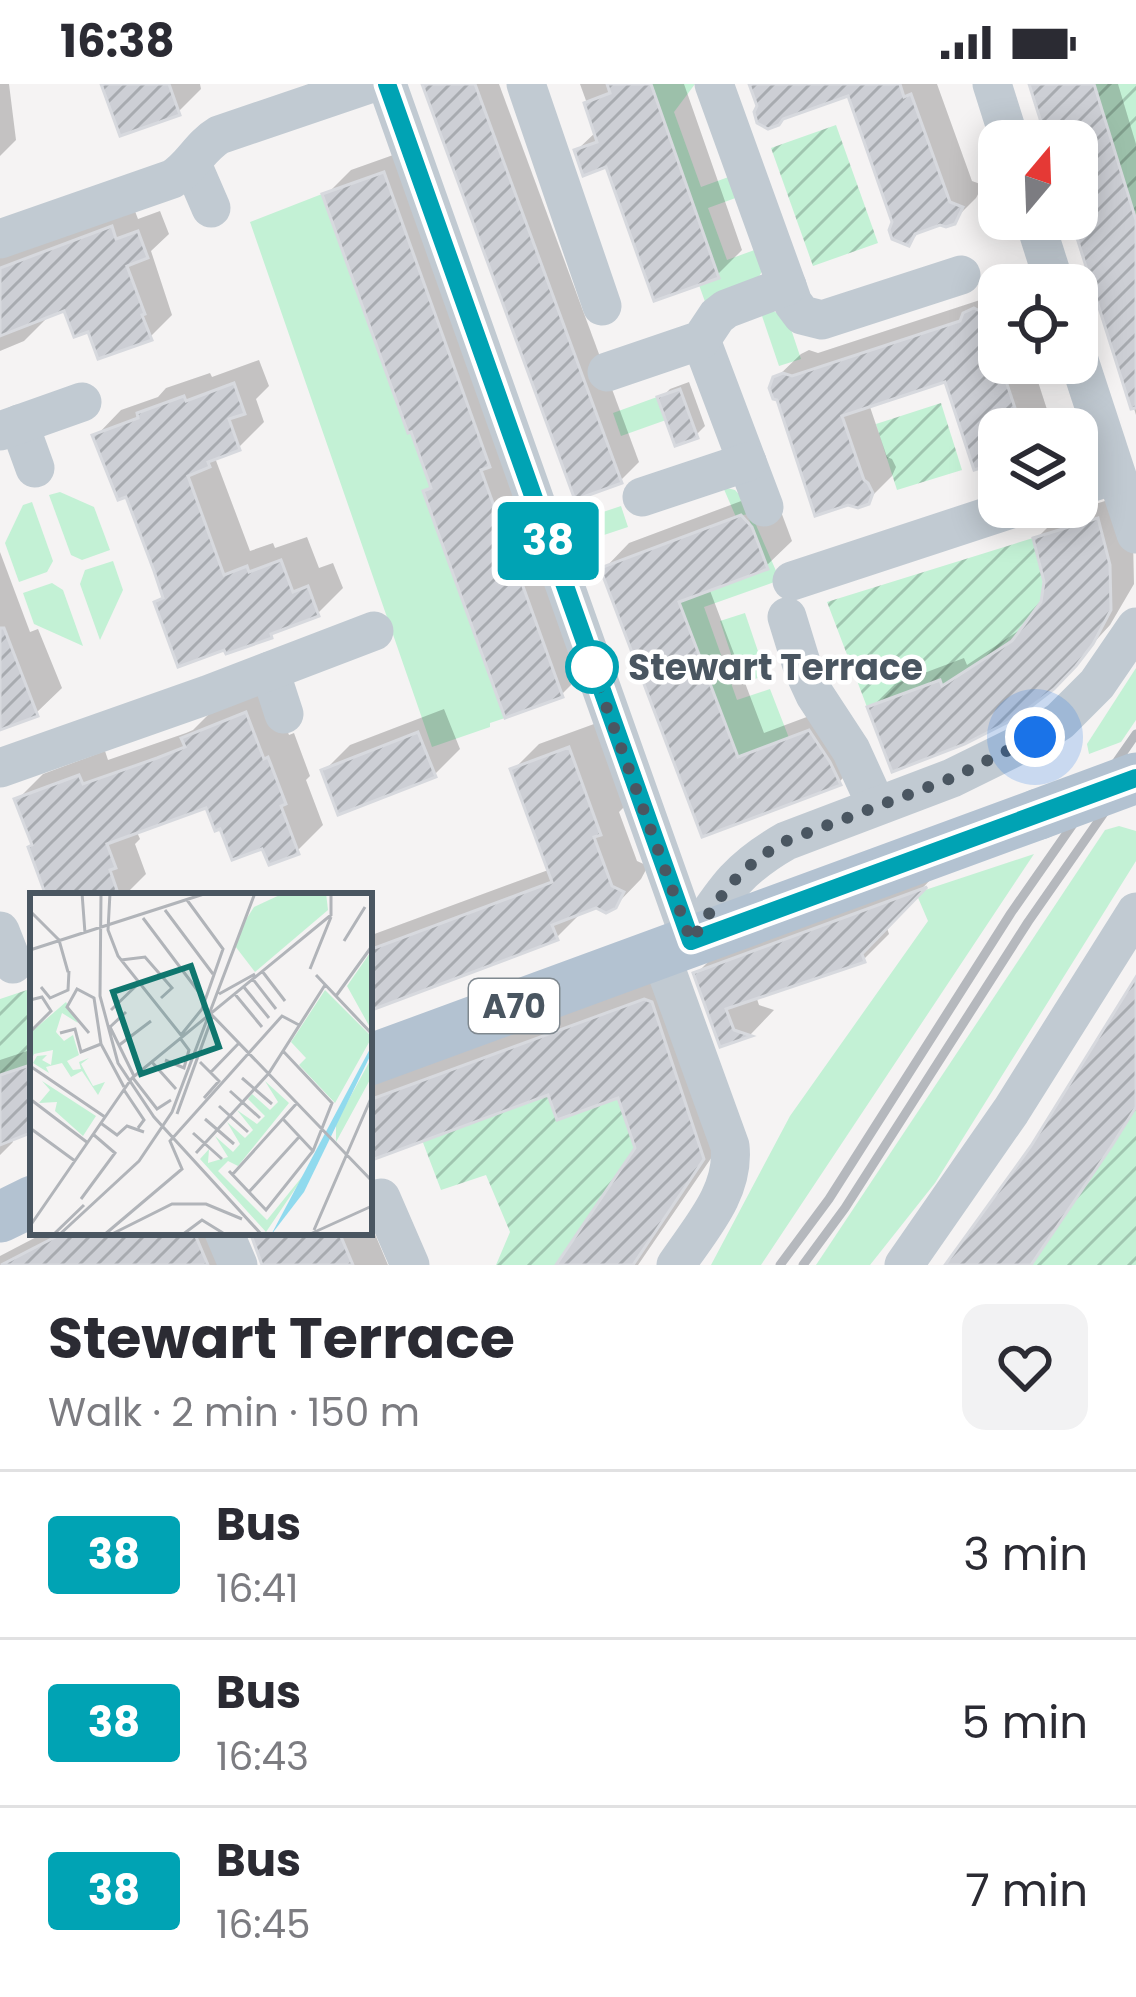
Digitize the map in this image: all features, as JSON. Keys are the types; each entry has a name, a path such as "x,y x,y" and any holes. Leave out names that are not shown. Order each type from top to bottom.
{"main road":[{"name":"A70","path":"372,1059 1136,778"},
{"path":"0,1217 30,1202"}],"street":[{"path":"0,239 172,178 219,135 369,84"},
{"path":"387,84 676,947 730,1146 724,1192 676,1265"},
{"path":"526,84 602,306"},
{"path":"714,84 793,303 802,315 822,320 961,275"},
{"path":"992,84 1003,120"},
{"path":"192,164 211,208"},
{"path":"607,372 701,340 727,309 787,286"},
{"path":"701,340 764,507"},
{"path":"1086,384 1136,534"},
{"path":"35,468 10,428 82,402"},
{"path":"642,497 747,462"},
{"path":"1098,480 1115,475"},
{"path":"876,805 851,750 803,669 789,599 978,523"},
{"path":"676,947 729,884 763,854 952,778 1060,721 1097,684 1136,627"},
{"path":"0,768 374,631"},
{"path":"270,670 284,714"},
{"path":"904,1265 1011,1111 1136,912"},
{"path":"381,1198 410,1265"},
{"path":"225,1235 238,1265"}],"green space":[{"path":"651,84 695,84 674,112 701,187 734,175 741,196 708,208 727,260 760,248 764,268 757,280 708,310 699,285 719,277"},
{"path":"1094,84 1136,84 1136,220"},
{"path":"836,125 878,243 813,266 771,148"},
{"path":"322,194 431,488 423,491 505,718 432,747 250,222"},
{"path":"772,310 788,320 801,359 779,366 761,313"},
{"path":"657,397 666,420 621,436 613,413"},
{"path":"941,403 962,470 897,490 876,424"},
{"path":"723,487 735,490 746,502 780,580 704,607 737,700 770,689 789,738 750,752 755,768 732,777 733,745 684,614 670,596 701,594 768,569 747,514 736,517"},
{"path":"60,492 94,507 110,550 82,560 71,555 49,495"},
{"path":"32,502 53,561 47,572 19,582 5,543 23,505"},
{"path":"621,506 628,527 589,540 582,519"},
{"path":"1033,538 1043,586 1040,602 1019,631 942,686 939,680 867,707 827,602"},
{"path":"113,561 123,590 100,640 80,584 85,570"},
{"path":"52,583 63,590 83,646 34,624 23,593"},
{"path":"745,613 766,675 741,684 720,621"},
{"path":"1136,668 1136,720 1121,742 1089,754 1087,744"},
{"path":"1119,826 1136,831 1136,861 935,1183 870,1265 816,1265 1105,830"},
{"path":"1034,854 761,1265 711,1265 790,1116 928,921 916,893"},
{"path":"30,989 30,1065 0,1075 0,999"},
{"path":"614,1071 635,1149 556,1265 496,1265 510,1232 486,1175 441,1190 422,1140 548,1095 558,1120 578,1113"},
{"path":"1136,1098 1136,1265 1013,1265 1033,1262 1054,1231 1043,1223 1064,1216"}],"building":[{"path":"101,84 169,84 180,115 120,136"},
{"path":"422,84 475,84 622,483 575,500"},
{"path":"607,84 651,84 719,278 654,301 606,167 583,176 574,150 597,142 584,103 610,93"},
{"path":"749,84 900,84 904,97 911,94 950,202 963,207 955,224 915,234 909,246 892,239 892,222 848,96 768,129 757,123"},
{"path":"1029,84 1094,84 1136,220 1136,408 1131,409 1098,304 1098,264 1085,264 1078,240 1098,240 1098,120 1040,120"},
{"path":"384,172 490,467 481,470 563,697 505,718 423,491 431,488 322,194"},
{"path":"112,226 116,239 138,231 148,258 127,266 152,340 98,359 88,332 74,337 64,311 0,336 0,268"},
{"path":"978,310 978,384 1007,384 1015,408 978,408 978,469 974,470 945,382 842,416 873,493 869,504 815,516 769,388 773,377 792,376 960,321 963,313"},
{"path":"234,383 245,414 229,419 240,450 188,476 224,575 281,560 293,592 308,586 319,616 271,634 272,638 178,667 154,602 163,598 154,571 126,497 118,500 92,435 138,418 137,413"},
{"path":"680,389 698,438 675,446 657,397"},
{"path":"741,515 752,527 768,569 679,602 738,757 809,730 841,785 702,837 600,568"},
{"path":"1098,518 1110,565 1111,610 1093,644 1054,689 1016,718 892,772 867,707 940,680 942,686 1012,641 1041,602 1044,582 1033,538 1066,528 1098,528"},
{"path":"0,628 4,628 38,716 0,730"},
{"path":"246,712 286,804 281,806 299,854 269,865 262,849 232,860 206,808 107,844 118,893 45,893 14,799 79,775 83,784 157,758 185,747 181,738"},
{"path":"418,732 436,777 338,815 321,770"},
{"path":"569,747 601,835 594,837 612,886 624,892 616,908 606,913 596,908 552,925 558,940 372,1010 372,949 552,882 510,769"},
{"path":"927,887 862,954 865,962 726,1009 734,1030 752,1036 720,1047 693,973"},
{"path":"1136,977 1136,1107 1113,1144 1031,1265 945,1265 1031,1146"},
{"path":"644,999 652,1002 704,1159 633,1265 556,1265 635,1148 618,1098 557,1120 548,1095 372,1160 372,1099"},
{"path":"30,1065 30,1133 0,1145 0,1075"},
{"path":"59,1235 195,1235 208,1265 1,1265"},
{"path":"251,1235 340,1235 353,1265 262,1265"}],"railway":[{"path":"780,1265 829,1199 1011,913 1136,734"},
{"path":"803,1265 845,1208 1028,922 1136,767"}],"bus line":[{"name":"38","path":"387,84 691,941 1136,778"}],"place":[{"name":"Stewart Terrace","path":"592,667"}],"route":[{"path":"592,667 691,941 729,884 763,854 952,778 1035,737"}]}
